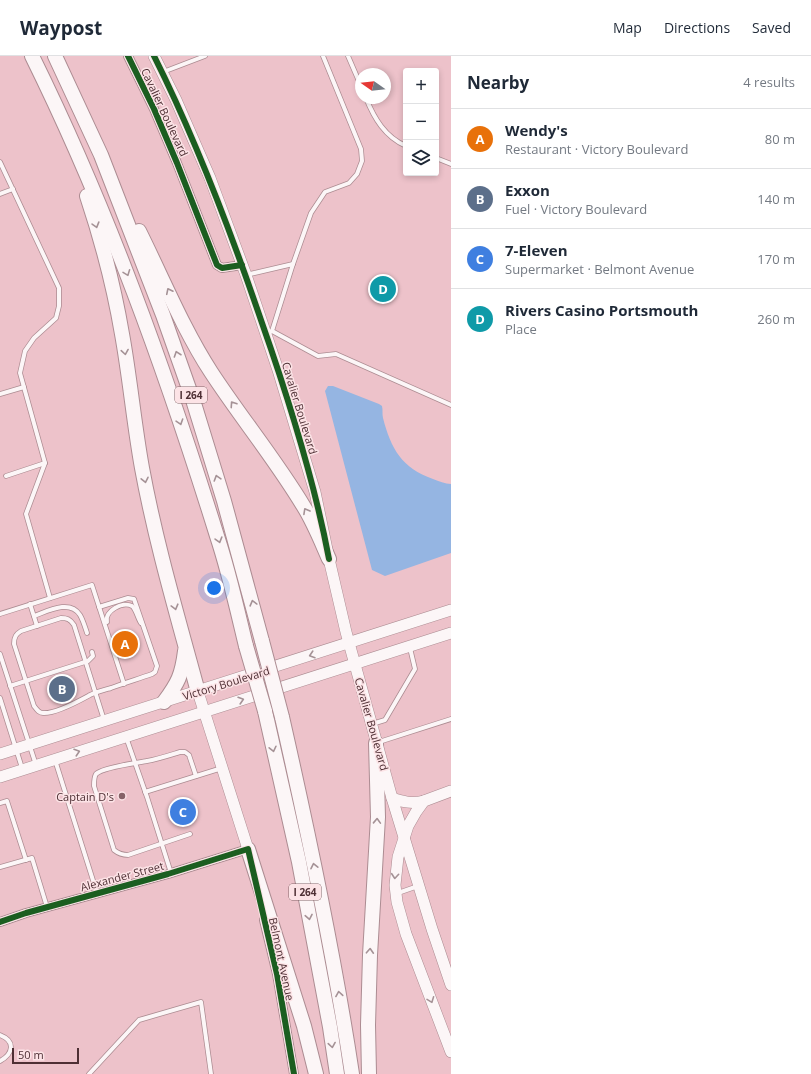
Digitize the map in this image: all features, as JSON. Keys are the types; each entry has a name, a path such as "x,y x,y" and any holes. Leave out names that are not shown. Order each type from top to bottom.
{"highway":[{"name":"I 264","path":"32,56 86,173 153,340 218,537 246,646 265,711 299,862 330,1027 337,1074"},
{"name":"I 264","path":"55,56 101,155 163,315 193,400 224,501 282,718 323,908 352,1074"},
{"path":"57,108 92,213 114,291 122,334 142,469 170,590 198,692"},
{"path":"101,155 193,341 210,371 305,508 318,533 328,559"},
{"path":"164,702 177,685 181,676 186,646"},
{"path":"369,1074 368,1025 370,955 378,817 376,743"},
{"path":"248,848 304,1026 316,1074"}],"main road":[{"name":"Cavalier Boulevard","path":"154,56 176,100 210,178 269,333 278,370 315,492 328,559 376,743 384,766 403,838 451,985"},
{"name":"Victory Boulevard","path":"0,754 451,610"},
{"name":"Victory Boulevard","path":"0,777 204,711 355,665 451,633"},
{"name":"Belmont Avenue","path":"198,692 248,848"},
{"path":"392,798 406,803 416,803 451,791"},
{"path":"424,801 413,816 403,838 395,877 396,894 406,934 451,1052"}],"street":[{"name":"Cavalier Boulevard","path":"128,56 154,109 177,163 217,265 222,268 244,270"},
{"name":"Alexander Street","path":"0,922 47,907 171,873 248,848"},
{"name":"Belmont Avenue","path":"248,848 277,974 294,1074"}],"lane":[{"path":"163,73 205,56"},
{"path":"322,56 361,149 362,161 357,174 350,183 326,192 311,213 269,333 318,356 336,354 451,405"},
{"path":"348,56 355,72"},
{"path":"368,104 372,114 383,129 396,142 403,145"},
{"path":"439,159 451,164"},
{"path":"0,162 59,288 59,306 56,318 34,338 24,351 20,373 45,463 26,514 50,598"},
{"path":"0,194 13,189"},
{"path":"244,270 293,264"},
{"path":"0,394 24,387"},
{"path":"6,476 45,463"},
{"path":"0,614 92,585 124,684"},
{"path":"99,607 128,598 134,599 157,669 152,674 95,693 75,704 42,714 37,711 34,706 14,644 14,639 21,631 61,618 71,620 74,624 95,693 104,721"},
{"path":"30,604 37,626"},
{"path":"118,665 118,658 106,619 111,610 124,605 130,605 147,636"},
{"path":"34,616 59,608 70,608 80,615 86,633"},
{"path":"371,724 385,720 415,669 409,647"},
{"path":"10,686 86,662 91,659 92,652"},
{"path":"0,654 36,765"},
{"path":"0,698 22,770"},
{"path":"376,743 451,719"},
{"path":"126,736 171,873"},
{"path":"190,834 128,855 122,855 114,850 94,786 94,781 96,775 101,771 135,762 148,761 180,752 185,752 189,755 196,776"},
{"path":"55,759 97,893"},
{"path":"145,792 222,768"},
{"path":"0,801 7,801 26,860"},
{"path":"0,867 32,858 47,907"},
{"path":"396,894 418,886"},
{"path":"89,1074 139,1020 201,1002 211,1074"},
{"path":"0,1035 9,1040 11,1049 7,1056 0,1062"}],"water":[{"path":"328,386 333,386 382,406 386,429 399,456 413,469 422,474 446,484 451,484 451,553 385,576 372,570 325,391"}],"cycle path":[{"path":"128,56 154,109 177,163 217,265 222,268 242,265"},
{"path":"154,56 199,154 226,221 250,289 282,381 300,440 316,499 329,559"},
{"path":"0,922 26,913 168,874 248,849 277,974 294,1074"}],"place":[{"name":"Rivers Casino Portsmouth","path":"383,289"},
{"name":"Wendy's","path":"125,644"},
{"name":"Exxon","path":"62,689"},
{"name":"Captain D's","path":"122,796"},
{"name":"7-Eleven","path":"183,812"}]}
